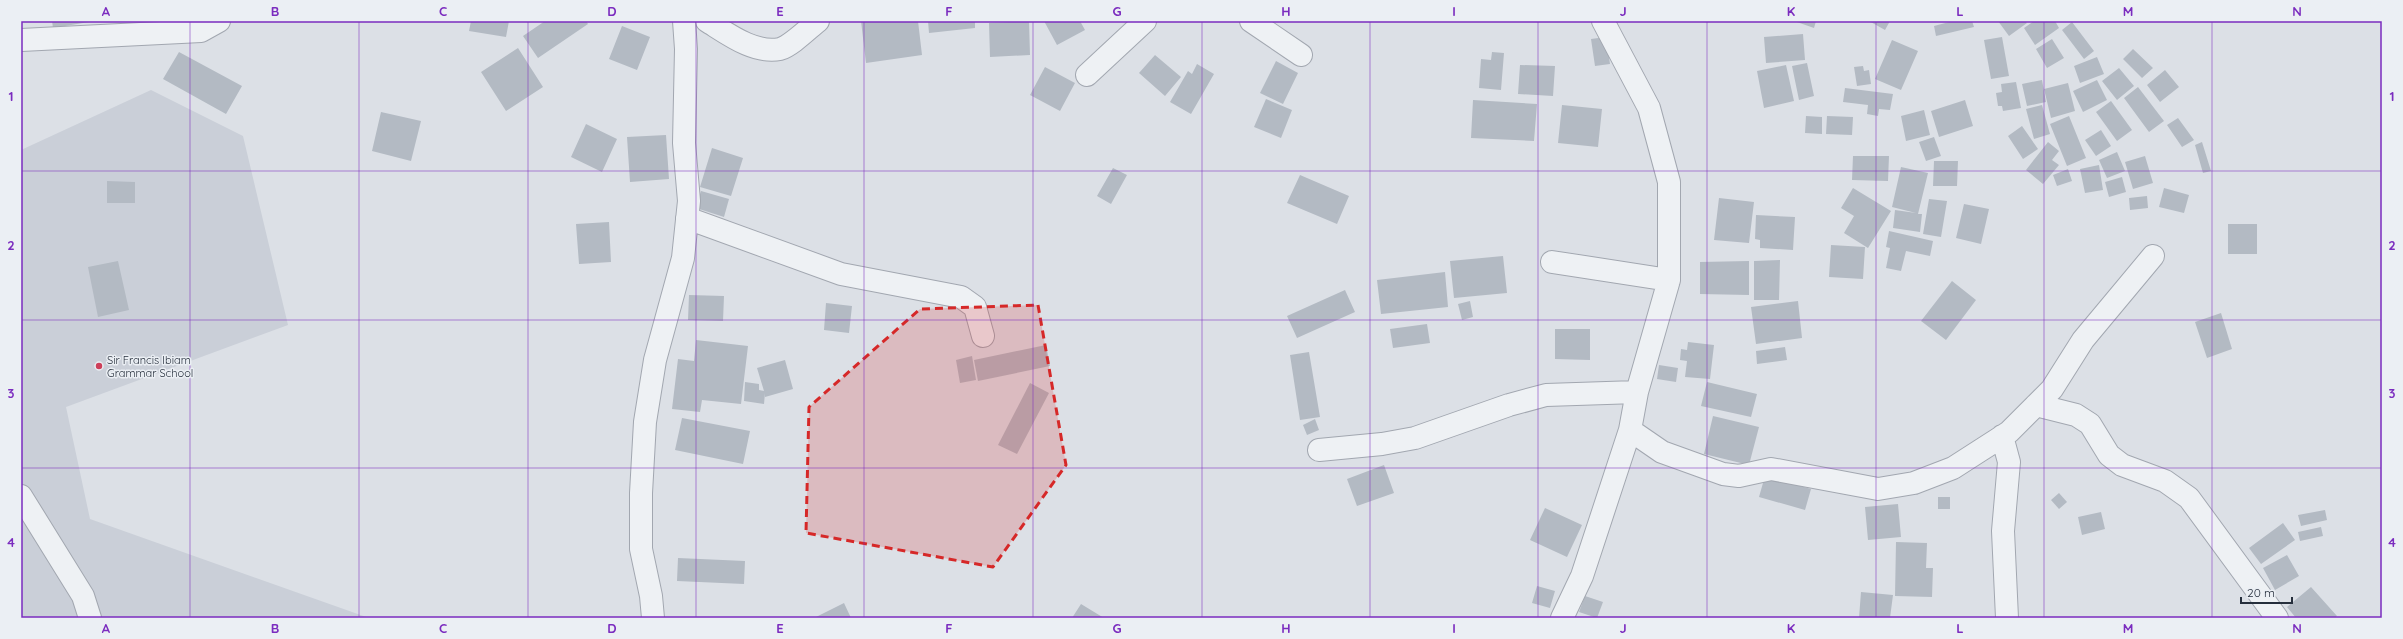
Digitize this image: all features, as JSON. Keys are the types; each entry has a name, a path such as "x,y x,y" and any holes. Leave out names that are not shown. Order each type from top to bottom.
{"street":[{"path":"21,40 201,31 219,21"},
{"path":"653,618 651,596 641,549 645,422 655,360 683,258 689,201 684,143 686,49 684,21"},
{"path":"707,21 735,38 762,49 782,48 818,21"},
{"path":"1087,75 1145,21"},
{"path":"1251,21 1301,56"},
{"path":"1562,618 1582,576 1630,430 1637,392 1669,280 1669,182 1649,108 1603,21"},
{"path":"687,218 841,274 961,297 976,307 983,336"},
{"path":"1630,430 1662,452 1723,474 1739,476 1771,469 1878,489 1914,483 1953,468 2002,436 2036,405 2052,389 2083,340 2153,256"},
{"path":"1552,262 1669,280"},
{"path":"1319,450 1382,444 1415,438 1509,405 1546,395 1637,392"},
{"path":"2036,405 2076,414 2090,424 2109,455 2122,465 2165,482 2189,498 2277,618"},
{"path":"2002,436 2009,462 2002,531 2007,618"},
{"path":"21,496 83,596 90,618"}],"highlighted area":[{"path":"1038,305 1066,465 993,567 806,533 809,407 920,309"}],"shaded area":[{"name":"Sir Francis Ibiam Grammar School","path":"151,90 243,136 288,325 66,407 90,519 369,618 21,618 21,150"}],"building":[{"path":"52,21 89,21 89,22 53,28"},
{"path":"471,21 509,21 506,37 469,31"},
{"path":"545,21 586,21 588,24 538,58 523,36"},
{"path":"861,21 918,21 922,55 866,63"},
{"path":"928,21 975,21 975,28 929,33"},
{"path":"1029,21 1030,55 990,57 989,23"},
{"path":"1044,21 1080,21 1085,30 1057,45"},
{"path":"1794,21 1816,21 1814,28"},
{"path":"1869,21 1890,21 1885,30"},
{"path":"1953,21 1972,21 1974,27 1936,36 1934,26"},
{"path":"1998,21 2025,21 2027,23 2009,36"},
{"path":"2034,21 2055,21 2059,28 2035,45 2024,28"},
{"path":"2072,22 2094,51 2084,59 2062,30"},
{"path":"622,26 650,37 637,70 609,59"},
{"path":"1803,34 1805,60 1766,63 1764,37"},
{"path":"1606,37 1610,64 1595,66 1591,39"},
{"path":"2002,37 2009,76 1991,79 1984,40"},
{"path":"2052,39 2064,58 2047,68 2036,49"},
{"path":"1892,40 1918,51 1901,90 1875,79"},
{"path":"518,48 543,87 506,111 481,72"},
{"path":"2133,49 2153,68 2142,78 2123,59"},
{"path":"179,52 242,86 226,114 163,79"},
{"path":"1492,52 1504,53 1501,90 1479,88 1481,59 1491,60"},
{"path":"1155,55 1181,77 1165,96 1139,73"},
{"path":"2097,57 2104,74 2080,83 2074,66"},
{"path":"1276,61 1298,73 1283,104 1260,93"},
{"path":"1807,63 1814,96 1799,100 1792,66"},
{"path":"1197,64 1214,74 1191,114 1170,102 1188,71 1192,74"},
{"path":"1520,65 1555,66 1553,96 1518,94"},
{"path":"1786,65 1794,101 1764,108 1757,71"},
{"path":"1863,66 1864,71 1869,70 1871,84 1857,86 1854,67"},
{"path":"1045,67 1075,83 1060,111 1030,95"},
{"path":"2119,68 2134,86 2117,100 2102,81"},
{"path":"2165,70 2179,87 2160,102 2147,85"},
{"path":"2042,80 2046,102 2027,106 2022,84"},
{"path":"2097,80 2107,100 2083,112 2073,91"},
{"path":"2016,82 2021,108 2003,111 2002,106 1998,106 1996,93 2002,92 2001,84"},
{"path":"2068,83 2075,111 2051,118 2044,89"},
{"path":"2138,87 2164,121 2149,132 2124,98"},
{"path":"1845,88 1893,94 1890,110 1879,109 1878,116 1867,114 1868,105 1843,102"},
{"path":"1266,99 1292,110 1281,138 1254,127"},
{"path":"1473,100 1537,104 1534,141 1471,138"},
{"path":"1965,100 1973,126 1939,137 1931,111"},
{"path":"2111,101 2132,130 2117,141 2096,112"},
{"path":"1562,105 1602,109 1598,147 1558,143"},
{"path":"2042,105 2050,134 2034,139 2026,109"},
{"path":"1924,110 1930,135 1906,141 1901,116"},
{"path":"381,112 421,121 411,161 372,151"},
{"path":"1806,116 1822,117 1822,134 1805,133"},
{"path":"1827,116 1853,117 1852,135 1826,134"},
{"path":"2069,116 2086,158 2067,166 2050,124"},
{"path":"2178,118 2194,140 2182,147 2167,125"},
{"path":"586,124 617,139 602,172 571,157"},
{"path":"2022,126 2038,149 2023,159 2008,136"},
{"path":"2101,130 2111,146 2096,156 2085,140"},
{"path":"666,135 669,179 630,182 627,137"},
{"path":"1934,137 1941,156 1926,161 1919,142"},
{"path":"2048,142 2059,151 2052,160 2059,165 2043,184 2026,170"},
{"path":"2202,142 2211,171 2203,173 2195,145"},
{"path":"712,148 743,158 731,196 700,187"},
{"path":"2117,152 2125,171 2107,178 2099,160"},
{"path":"1853,156 1889,156 1888,181 1852,180"},
{"path":"2145,156 2153,183 2133,189 2125,162"},
{"path":"1934,161 1958,161 1957,186 1933,186"},
{"path":"2099,165 2103,190 2085,193 2080,169"},
{"path":"1901,167 1928,173 1918,214 1922,214 1920,232 1893,228 1895,210 1916,213 1892,207"},
{"path":"1113,168 1127,175 1111,204 1097,196"},
{"path":"2068,169 2072,181 2057,186 2053,175"},
{"path":"1300,175 1349,196 1337,224 1287,203"},
{"path":"2122,177 2126,192 2109,197 2105,182"},
{"path":"107,181 135,182 135,203 107,203"},
{"path":"1853,188 1891,211 1868,248 1844,233 1854,216 1841,208"},
{"path":"2164,188 2189,195 2184,213 2159,207"},
{"path":"701,191 729,199 724,217 696,208"},
{"path":"2147,196 2148,208 2130,210 2129,198"},
{"path":"1719,198 1754,202 1749,243 1714,240"},
{"path":"1929,199 1947,201 1941,237 1923,234"},
{"path":"1964,204 1989,209 1981,244 1956,238"},
{"path":"1756,215 1795,217 1793,250 1760,248 1760,240 1755,239"},
{"path":"609,222 611,262 579,264 576,224"},
{"path":"2228,224 2257,224 2257,254 2228,254"},
{"path":"1889,231 1933,241 1930,256 1906,251 1901,271 1886,268 1890,248 1886,247"},
{"path":"1831,245 1865,247 1863,279 1829,277"},
{"path":"1503,256 1507,293 1454,298 1450,261"},
{"path":"1780,260 1779,300 1754,300 1754,261"},
{"path":"118,261 129,310 98,317 88,267"},
{"path":"1749,261 1749,295 1700,294 1700,262"},
{"path":"1445,272 1448,307 1381,314 1377,280"},
{"path":"1952,281 1976,300 1946,340 1921,321"},
{"path":"1345,290 1355,312 1297,338 1287,316"},
{"path":"689,295 724,296 723,321 688,320"},
{"path":"1470,301 1473,317 1462,320 1458,304"},
{"path":"1798,301 1802,338 1756,344 1751,307"},
{"path":"826,303 852,306 849,333 824,330"},
{"path":"2221,313 2232,349 2207,358 2195,322"},
{"path":"1427,324 1430,343 1393,348 1390,329"},
{"path":"1555,329 1590,329 1590,360 1555,359"},
{"path":"696,340 748,346 741,404 702,400 700,412 672,409 678,359 694,361"},
{"path":"1688,342 1714,345 1710,379 1685,377 1687,361 1680,360 1681,349 1687,350"},
{"path":"1046,345 1050,366 978,381 974,360"},
{"path":"1785,347 1787,360 1757,364 1756,351"},
{"path":"1309,352 1320,417 1300,420 1290,355"},
{"path":"972,356 976,380 960,383 956,360"},
{"path":"785,360 793,389 765,397 765,393 764,404 744,401 745,382 759,384 759,390 764,391 757,368"},
{"path":"1659,365 1678,368 1676,382 1657,379"},
{"path":"1707,382 1757,394 1751,417 1701,406"},
{"path":"1030,383 1049,393 1017,454 998,445"},
{"path":"1713,416 1759,427 1749,465 1704,454"},
{"path":"682,418 750,431 743,464 675,450"},
{"path":"1315,419 1319,430 1307,435 1303,425"},
{"path":"1384,465 1394,493 1357,506 1347,479"},
{"path":"1765,476 1811,489 1805,510 1759,497"},
{"path":"2059,493 2067,502 2059,509 2051,500"},
{"path":"1938,497 1950,497 1950,509 1938,509"},
{"path":"1898,504 1901,537 1868,540 1865,507"},
{"path":"1545,508 1582,525 1567,557 1530,540"},
{"path":"2325,510 2327,520 2301,526 2298,515"},
{"path":"2101,512 2105,529 2082,535 2078,517"},
{"path":"2283,523 2295,540 2261,564 2249,548"},
{"path":"2321,527 2323,536 2300,541 2298,532"},
{"path":"1896,542 1927,543 1926,568 1933,568 1932,597 1895,596"},
{"path":"2287,555 2299,576 2275,590 2263,568"},
{"path":"678,558 745,561 744,584 677,581"},
{"path":"1537,586 1555,591 1550,608 1532,603"},
{"path":"2311,587 2337,616 2335,618 2296,618 2287,607"},
{"path":"1861,592 1893,595 1890,618 1859,618"},
{"path":"1585,596 1603,602 1597,618 1579,612"},
{"path":"844,603 851,618 814,618"},
{"path":"1081,604 1104,618 1072,618"}],"place":[{"name":"Sir Francis Ibiam Grammar School","path":"99,366"}]}
